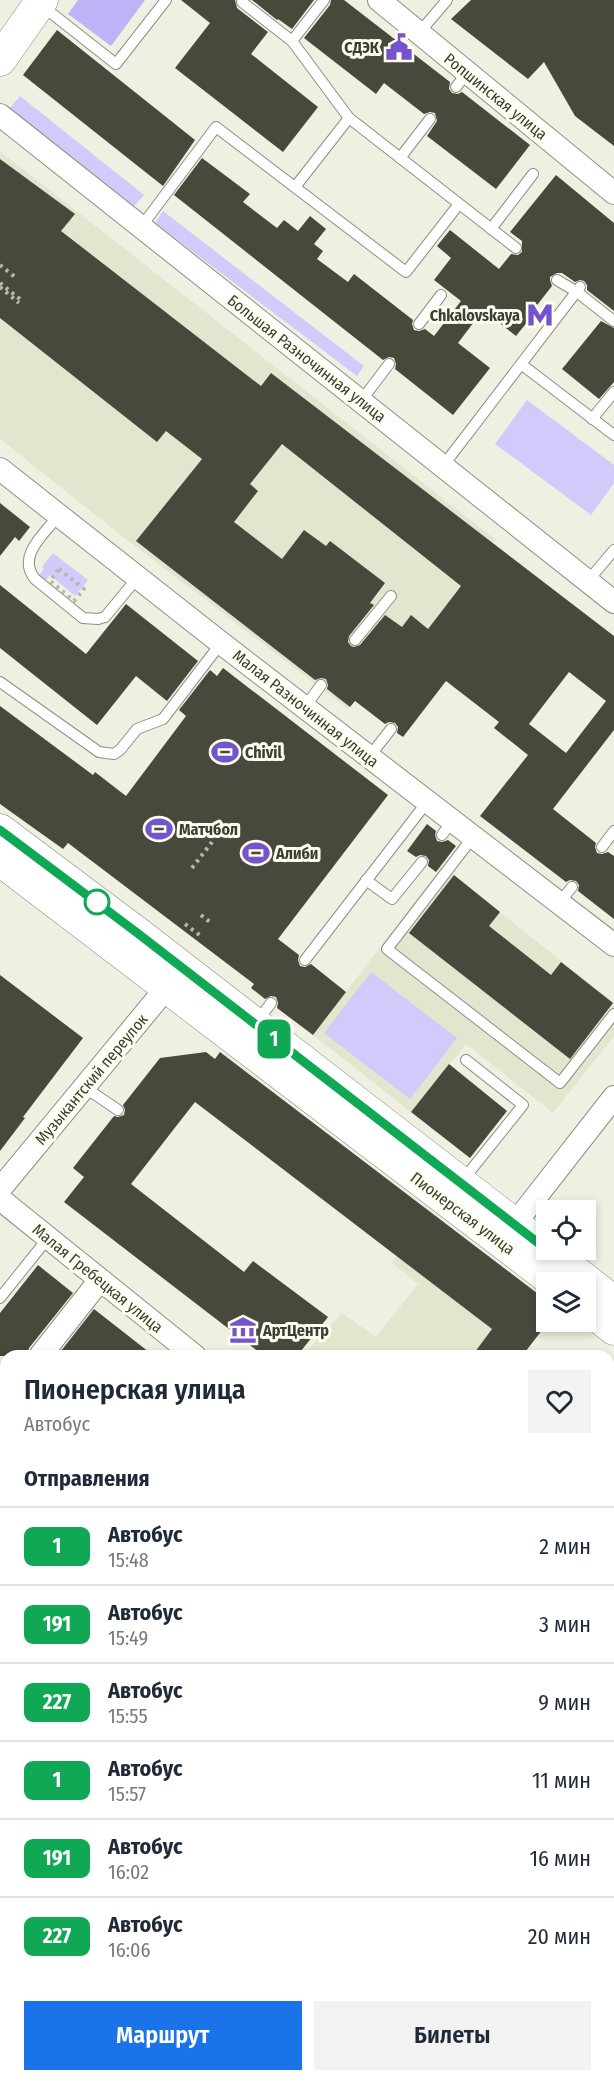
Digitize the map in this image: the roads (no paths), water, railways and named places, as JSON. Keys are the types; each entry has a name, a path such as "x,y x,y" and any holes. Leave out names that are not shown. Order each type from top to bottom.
{"street":[{"name":"Ропшинская улица","path":"379,0 419,33 462,80 614,193"},
{"path":"0,60 41,2"},
{"name":"Большая Разночинная улица","path":"0,115 614,602"},
{"name":"Малая Разночинная улица","path":"0,469 427,802 447,828 473,837 566,895 614,945"},
{"name":"Пионерская улица","path":"0,830 175,978 357,1141 508,1233 536,1245"},
{"name":"Пионерская улица","path":"0,860 175,978 264,1014 461,1183 545,1272"},
{"name":"Музыкантский переулок","path":"0,1189 175,978"},
{"path":"508,1233 614,1097"},
{"name":"Малая Гребецкая улица","path":"0,1199 188,1350"},
{"name":"Пионерская улица","path":"560,1260 614,1302"},
{"path":"45,1350 100,1280"},
{"path":"596,1315 614,1329"}],"lane":[{"path":"41,2 116,64 166,0"},
{"path":"292,41 324,0"},
{"path":"419,33 447,0"},
{"path":"241,1 292,41 349,118 516,248"},
{"path":"295,187 349,118"},
{"path":"400,158 430,120"},
{"path":"141,227 216,128 405,272 459,204"},
{"path":"491,229 533,174"},
{"path":"557,280 578,290 614,321"},
{"path":"443,466 578,290"},
{"path":"419,324 441,295"},
{"path":"361,401 388,364"},
{"path":"521,364 614,435"},
{"path":"592,419 614,392"},
{"path":"59,515 28,557 30,573 83,618 90,620 105,617 138,578"},
{"path":"588,581 614,550"},
{"path":"355,640 391,596"},
{"path":"0,682 99,752 114,753 120,750 137,729 163,719 221,643"},
{"path":"304,707 321,685"},
{"path":"369,757 391,729"},
{"path":"305,960 427,802"},
{"path":"602,847 614,831"},
{"path":"473,837 387,949 560,1083 614,1014"},
{"path":"366,880 392,899 422,862"},
{"path":"461,1183 523,1105 466,1060"},
{"path":"84,1087 118,1110"},
{"path":"0,1298 48,1238"}],"place":[{"name":"СДЭК","path":"399,47"},
{"name":"Chkalovskaya","path":"540,315"},
{"name":"Chivil","path":"225,752"},
{"name":"Матчбол","path":"159,829"},
{"name":"Алиби","path":"256,853"},
{"name":"АртЦентр","path":"243,1330"}]}
